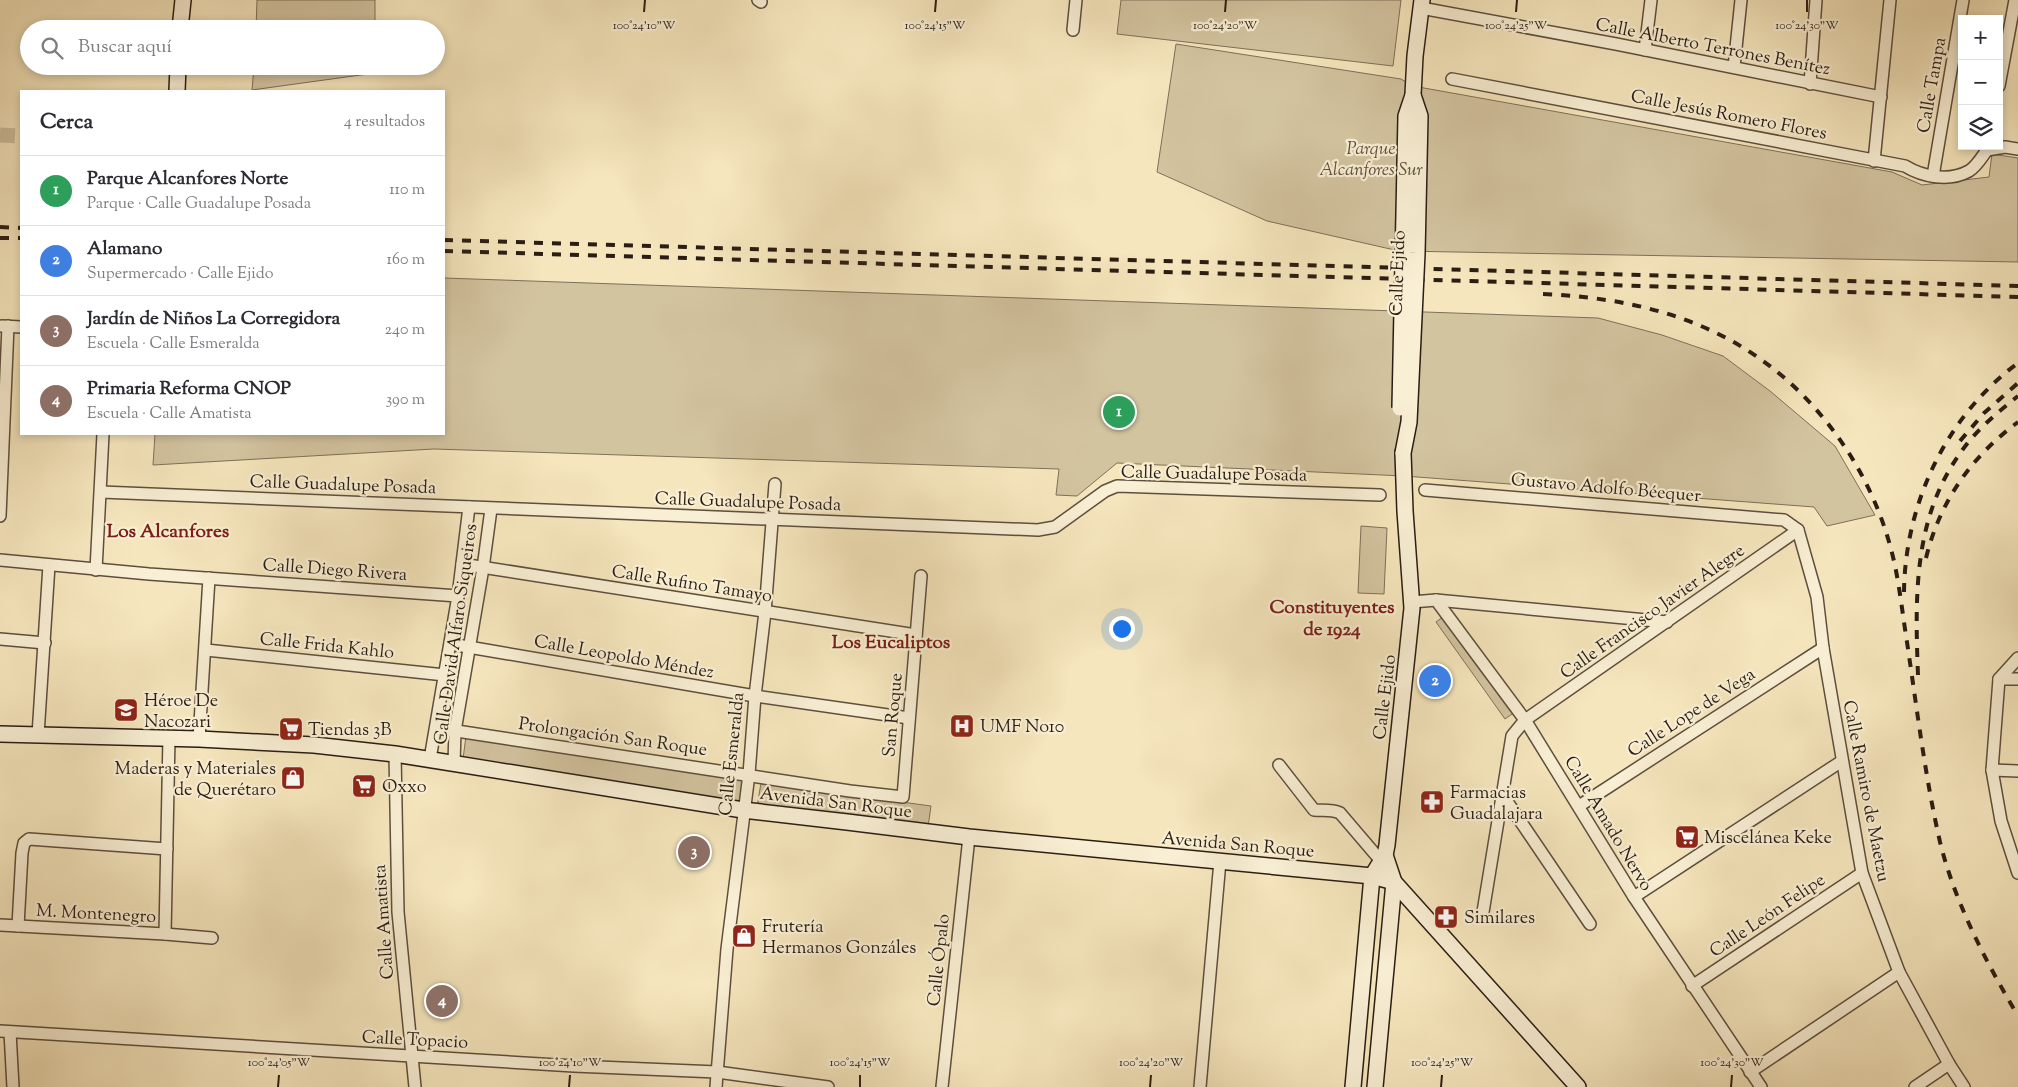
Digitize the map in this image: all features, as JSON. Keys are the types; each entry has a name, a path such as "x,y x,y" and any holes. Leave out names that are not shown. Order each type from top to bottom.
{"street":[{"path":"181,20 183,0"},
{"path":"1069,0 1076,0 1073,30"},
{"path":"1645,50 1651,0"},
{"path":"1734,67 1741,0"},
{"path":"1810,84 1816,0"},
{"path":"1874,161 1890,0"},
{"name":"Calle Tampa","path":"1933,176 1963,0"},
{"path":"2003,64 2015,0"},
{"name":"Calle Alberto Terrones Benítez","path":"1422,4 1810,84 1881,96"},
{"name":"Calle Ejido","path":"1353,1087 1372,876 1383,858 1412,602 1400,422 1406,116 1413,95 1422,4"},
{"path":"177,90 178,75"},
{"name":"Calle Jesús Romero Flores","path":"1452,79 1904,166 1916,172 1933,176 1952,177 1971,170 1986,150"},
{"path":"2003,147 2018,149"},
{"path":"0,516 4,326 20,326"},
{"path":"96,570 103,435"},
{"name":"Calle Esmeralda","path":"716,1087 727,949 749,774 754,696 765,612 774,484"},
{"name":"Calle Guadalupe Posada","path":"101,492 1038,530 1055,527 1105,491 1117,486 1380,495"},
{"name":"Gustavo Adolfo Béequer","path":"1425,490 1784,520 1798,530"},
{"name":"Calle David Alfaro Siqueiros","path":"430,759 451,644 469,507"},
{"name":"Calle David Alfaro Siqueiros","path":"454,763 455,731 484,568 491,509"},
{"name":"Calle Francisco Javier Alegre","path":"1525,720 1798,530"},
{"name":"Calle Ramiro de Maetzu","path":"1798,530 1817,597 1823,648 1862,872 1899,972 1949,1064 1964,1087"},
{"name":"Calle Diego Rivera","path":"0,560 96,570 458,596"},
{"name":"Calle Rufino Tamayo","path":"462,564 916,635"},
{"path":"38,735 49,565"},
{"name":"San Roque","path":"903,797 921,576"},
{"path":"199,739 209,578"},
{"path":"1412,602 1436,600 1667,622"},
{"name":"Calle Amado Nervo","path":"1436,600 1525,720 1634,897 1760,1087"},
{"path":"0,639 44,643"},
{"name":"Calle Leopoldo Méndez","path":"451,644 754,696 909,718"},
{"name":"Calle Lope de Vega","path":"1579,806 1823,648"},
{"name":"Calle Frida Kahlo","path":"206,650 445,676"},
{"path":"2018,658 2000,679 1992,770 2002,821 2018,873"},
{"path":"2000,679 2018,679"},
{"path":"1482,918 1512,736 1525,720"},
{"name":"Prolongación San Roque","path":"436,728 749,774 850,791 903,797"},
{"name":"Avenida San Roque","path":"0,734 199,739 314,745 430,759 743,810 969,838 1372,876 1394,882"},
{"name":"M. Montenegro","path":"0,925 165,934 169,738"},
{"name":"Calle Amatista","path":"394,754 398,912 415,1087"},
{"path":"1634,897 1842,761"},
{"path":"1279,765 1314,810 1340,812 1383,858"},
{"path":"1992,770 2018,771"},
{"path":"1502,794 1590,924"},
{"name":"Calle Ópalo","path":"942,1087 969,838"},
{"path":"18,926 24,843 29,839 167,849"},
{"name":"Calle Ejido","path":"1375,1087 1394,882 1383,858"},
{"path":"1200,1087 1220,861"},
{"name":"Calle León Felipe","path":"1692,986 1862,872"},
{"path":"1394,882 1578,1087"},
{"path":"165,934 212,938"},
{"path":"1750,1072 1899,972"},
{"path":"5,1031 13,1087"},
{"name":"Calle Topacio","path":"5,1031 412,1056 717,1072 828,1087"},
{"path":"1915,1087 1949,1064"}],"green space":[{"path":"257,0 375,0 375,20 256,20"},
{"path":"1121,0 1401,0 1393,66 1117,34"},
{"name":"Parque Alcanfores Sur","path":"1176,44 1401,79 1413,86 1892,172 1922,185 1989,177 1992,154 2018,158 2018,262 1399,251 1267,221 1157,172"},
{"path":"253,75 361,75 252,90"},
{"path":"445,278 1598,318 1662,335 1723,356 1770,391 1835,446 1875,515 1827,526 1814,507 1404,476 1117,463 1077,496 1056,495 1059,469 434,449 153,465 155,435 445,435"},
{"path":"1361,526 1387,528 1384,594 1358,593"},
{"path":"1444,616 1515,712 1505,719 1436,622"},
{"path":"466,736 747,781 742,806 463,759"},
{"path":"761,783 931,806 928,827 757,807"}],"tunnel":[{"path":"0,135 20,136"}],"railway":[{"path":"0,227 20,228"},
{"path":"0,238 20,238"},
{"path":"445,240 2018,286"},
{"path":"445,251 2018,297"},
{"path":"1543,294 1586,297 1665,313 1702,326 1737,344 1770,366 1801,393 1829,425 1849,454 1874,500 1886,532 1893,559 1929,789 1946,865 1973,932 1994,975 2018,1016"},
{"path":"1904,592 1906,559 1912,527 1934,464 1970,409 1992,384 2018,363"},
{"path":"1960,441 1984,413 2018,383"},
{"path":"1918,675 1917,617 1920,559 1934,504 1945,477 1973,436 2018,396"},
{"path":"1926,558 1940,518 1960,482 1986,450 2018,422"}],"place":[{"name":"Parque Alcanfores Norte","path":"1119,412"},
{"name":"Alamano","path":"1435,681"},
{"name":"Héroe De Nacozari","path":"126,710"},
{"name":"UMF No10","path":"962,726"},
{"name":"Tiendas 3B","path":"291,729"},
{"name":"Maderas y Materiales de Querétaro","path":"293,778"},
{"name":"Oxxo","path":"364,786"},
{"name":"Farmacias Guadalajara","path":"1432,802"},
{"name":"Miscelánea Keke","path":"1687,837"},
{"name":"Jardín de Niños La Corregidora","path":"694,852"},
{"name":"Similares","path":"1446,917"},
{"name":"Frutería Hermanos Gonzáles","path":"744,936"},
{"name":"Primaria Reforma CNOP","path":"442,1001"}],"district":[{"name":"Los Alcanfores","path":"168,530"},
{"name":"Constituyentes de 1924","path":"1332,617"},
{"name":"Los Eucaliptos","path":"891,641"}]}
